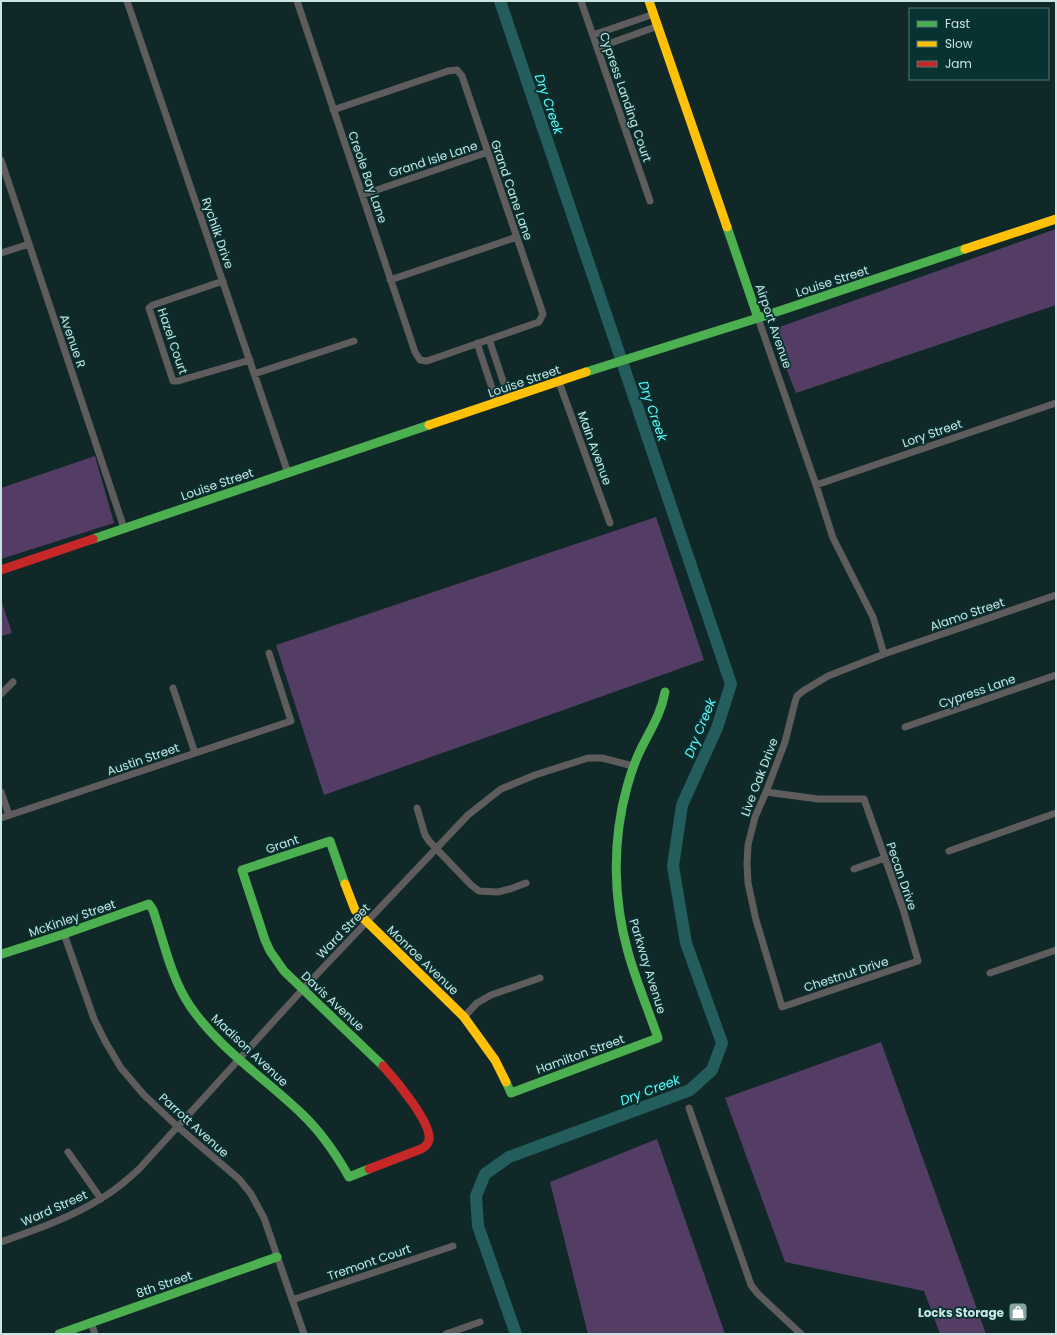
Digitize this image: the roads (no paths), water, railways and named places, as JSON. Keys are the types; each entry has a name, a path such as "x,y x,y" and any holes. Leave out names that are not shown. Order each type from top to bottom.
{"street":[{"name":"Rychlik Drive","path":"127,1 288,473"},
{"name":"Creole Bay Lane","path":"296,1 415,352 420,360 427,361 477,343"},
{"name":"Cypress Landing Court","path":"581,1 650,201"},
{"name":"Airport Avenue","path":"649,1 816,484 833,538 873,618 884,654"},
{"path":"593,35 654,14"},
{"path":"597,48 658,26"},
{"name":"Grand Cane Lane","path":"333,110 448,71 457,70 462,76 543,314 542,319 539,322 489,339"},
{"name":"Grand Isle Lane","path":"362,195 488,152"},
{"name":"Avenue R","path":"1,160 124,528"},
{"name":"Louise Street","path":"1,570 612,363 1055,223"},
{"path":"390,280 517,237"},
{"path":"1,253 29,244"},
{"name":"Hazel Court","path":"223,281 152,304 149,308 173,381 178,381 250,360"},
{"path":"497,403 477,343 489,339 508,399"},
{"path":"254,374 354,341"},
{"name":"Main Avenue","path":"559,382 610,522"},
{"name":"Lory Street","path":"816,484 1056,403"},
{"name":"Alamo Street","path":"884,654 1056,595"},
{"name":"Austin Street","path":"1,818 291,721 269,653"},
{"name":"Live Oak Drive","path":"782,1007 756,920 748,883 748,846 754,817 766,792 784,742 797,696 828,676 884,654"},
{"name":"Cypress Lane","path":"905,727 1056,675"},
{"path":"1,694 13,682"},
{"path":"173,688 195,753"},
{"name":"Parkway Avenue","path":"658,1038 625,941 620,914 617,852 623,807 633,766 662,707 665,692"},
{"name":"Ward Street","path":"1,1242 73,1214 120,1186 139,1169 302,989 367,923 468,815 485,801 501,789 535,775 588,758 602,758 633,766"},
{"path":"1,792 10,815"},
{"name":"Pecan Drive","path":"766,792 818,799 864,799 903,910 918,961"},
{"path":"417,808 425,835 435,849 471,885 480,891 498,892 526,883"},
{"path":"949,851 1056,813"},
{"name":"Grant","path":"242,870 330,840"},
{"name":"Monroe Avenue","path":"330,840 350,900 355,910 464,1017 495,1060 511,1093"},
{"path":"854,869 885,858"},
{"name":"Davis Avenue","path":"242,870 265,940 270,951 284,971 380,1062 398,1083 417,1110 427,1130 429,1138 428,1143 421,1149 349,1177"},
{"name":"McKinley Street","path":"2,954 149,904"},
{"name":"Madison Avenue","path":"149,904 153,910 176,980 183,995 210,1033 296,1108 326,1142 349,1177"},
{"name":"Parrott Avenue","path":"64,934 94,1019 121,1068 140,1090 178,1127 239,1180 251,1194 264,1218 304,1334"},
{"path":"990,973 1056,950"},
{"name":"Chestnut Drive","path":"782,1007 918,961"},
{"path":"464,1017 477,1003 491,995 540,978"},
{"name":"Hamilton Street","path":"511,1093 658,1038"},
{"path":"689,1108 751,1285 758,1294 801,1334"},
{"path":"68,1152 100,1199"},
{"name":"Tremont Court","path":"292,1300 453,1246"},
{"name":"8th Street","path":"58,1334 277,1257"},
{"path":"446,1334 480,1322"},
{"path":"91,1323 95,1334"}],"waterway":[{"name":"Dry Creek","path":"500,1 731,684 717,728 682,805 673,866 686,943 722,1043 712,1070 690,1090 509,1157 485,1174 476,1196 478,1226 516,1334"}],"place":[{"name":"Locks Storage","path":"1018,1312"}]}
